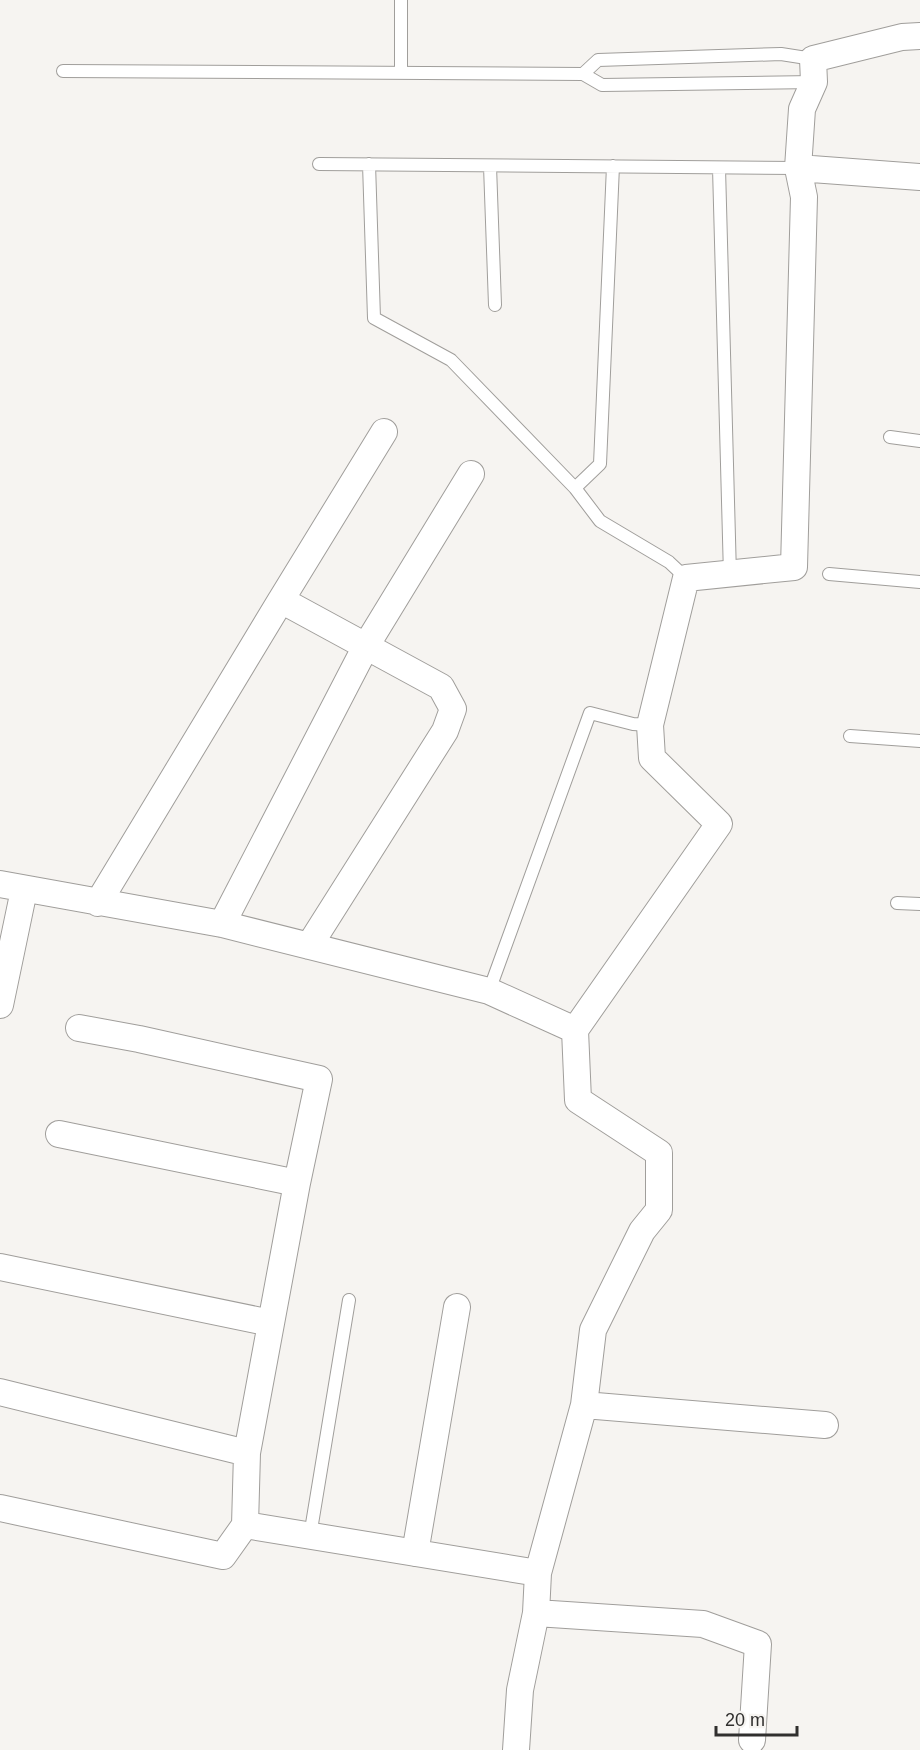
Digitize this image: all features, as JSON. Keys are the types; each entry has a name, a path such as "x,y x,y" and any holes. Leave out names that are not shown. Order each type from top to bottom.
{"street":[{"path":"516,1750 520,1690 536,1613 538,1573 584,1405 593,1330 642,1232 659,1210 659,1153 578,1100 576,1030 718,824 652,758 650,725 686,578 794,567 804,197 798,168 802,109 814,70 902,37 920,36"},
{"path":"798,168 920,177"},
{"path":"98,903 384,432"},
{"path":"222,924 366,646 471,474"},
{"path":"281,600 441,687 453,709 445,731 309,946"},
{"path":"0,1005 12,887 222,924 489,991 576,1030"},
{"path":"0,1508 223,1556 245,1526 247,1453 297,1183 319,1079 79,1028"},
{"path":"59,1134 297,1183"},
{"path":"0,1267 271,1323"},
{"path":"415,1553 457,1306"},
{"path":"0,1392 247,1453"},
{"path":"584,1405 825,1425"},
{"path":"245,1526 538,1573"},
{"path":"536,1613 703,1624 758,1644 752,1740"}],"lane":[{"path":"401,0 401,72"},
{"path":"583,74 598,60 781,54 814,70"},
{"path":"63,71 583,74 602,85 814,70"},
{"path":"320,164 798,168"},
{"path":"369,164 374,318 451,360 576,488 600,521 669,562 686,578"},
{"path":"490,166 495,306"},
{"path":"576,488 600,464 613,166"},
{"path":"718,168 730,575"},
{"path":"890,437 920,441"},
{"path":"829,574 920,582"},
{"path":"489,991 590,714 633,724 650,725"},
{"path":"850,736 920,741"},
{"path":"897,903 920,904"},
{"path":"310,1536 349,1300"}]}
